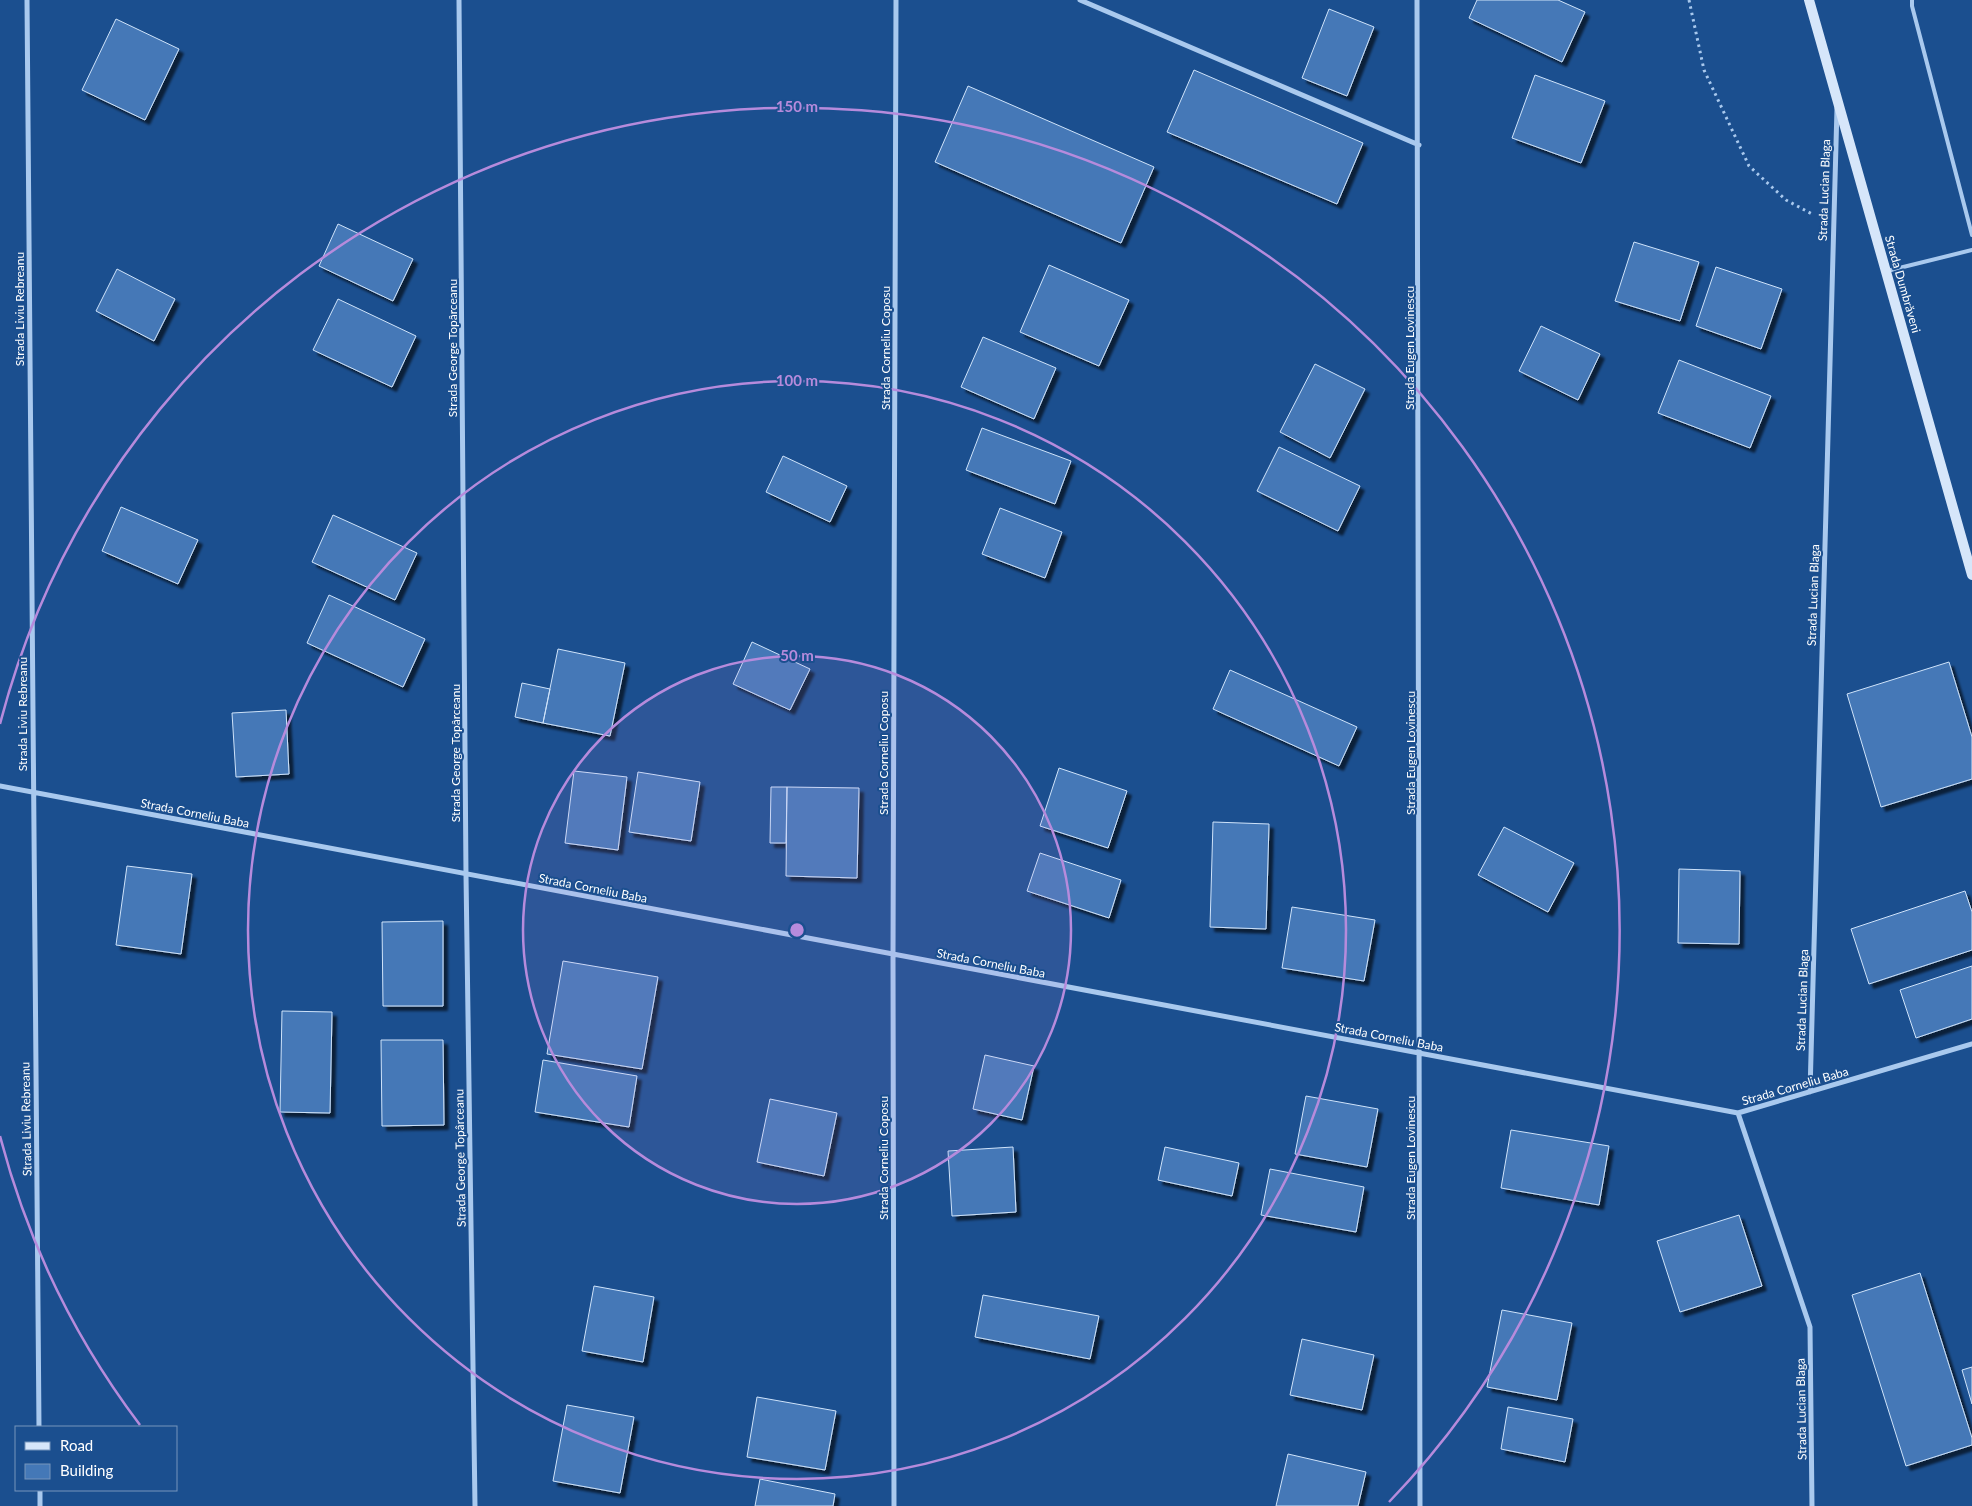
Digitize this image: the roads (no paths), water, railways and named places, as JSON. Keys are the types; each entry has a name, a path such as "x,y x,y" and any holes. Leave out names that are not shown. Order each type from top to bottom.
{"street":[{"name":"Strada Liviu Rebreanu","path":"27,0 39,1426"},
{"name":"Strada George Topârceanu","path":"459,0 466,875 475,1506"},
{"name":"Strada Corneliu Coposu","path":"894,1506 893,955 896,0"},
{"path":"1080,0 1419,145"},
{"name":"Strada Eugen Lovinescu","path":"1417,0 1419,145 1420,1506"},
{"name":"Strada Dumbrăveni","path":"1809,0 1972,575"},
{"name":"Strada Lucian Blaga","path":"1810,1092 1837,98"},
{"name":"Strada Corneliu Baba","path":"0,786 1738,1113 1972,1044"},
{"name":"Strada Lucian Blaga","path":"1738,1113 1810,1327 1812,1506"},
{"path":"40,1491 40,1506"}],"lane":[{"path":"1912,0 1972,235"},
{"path":"1887,271 1972,250"}]}
